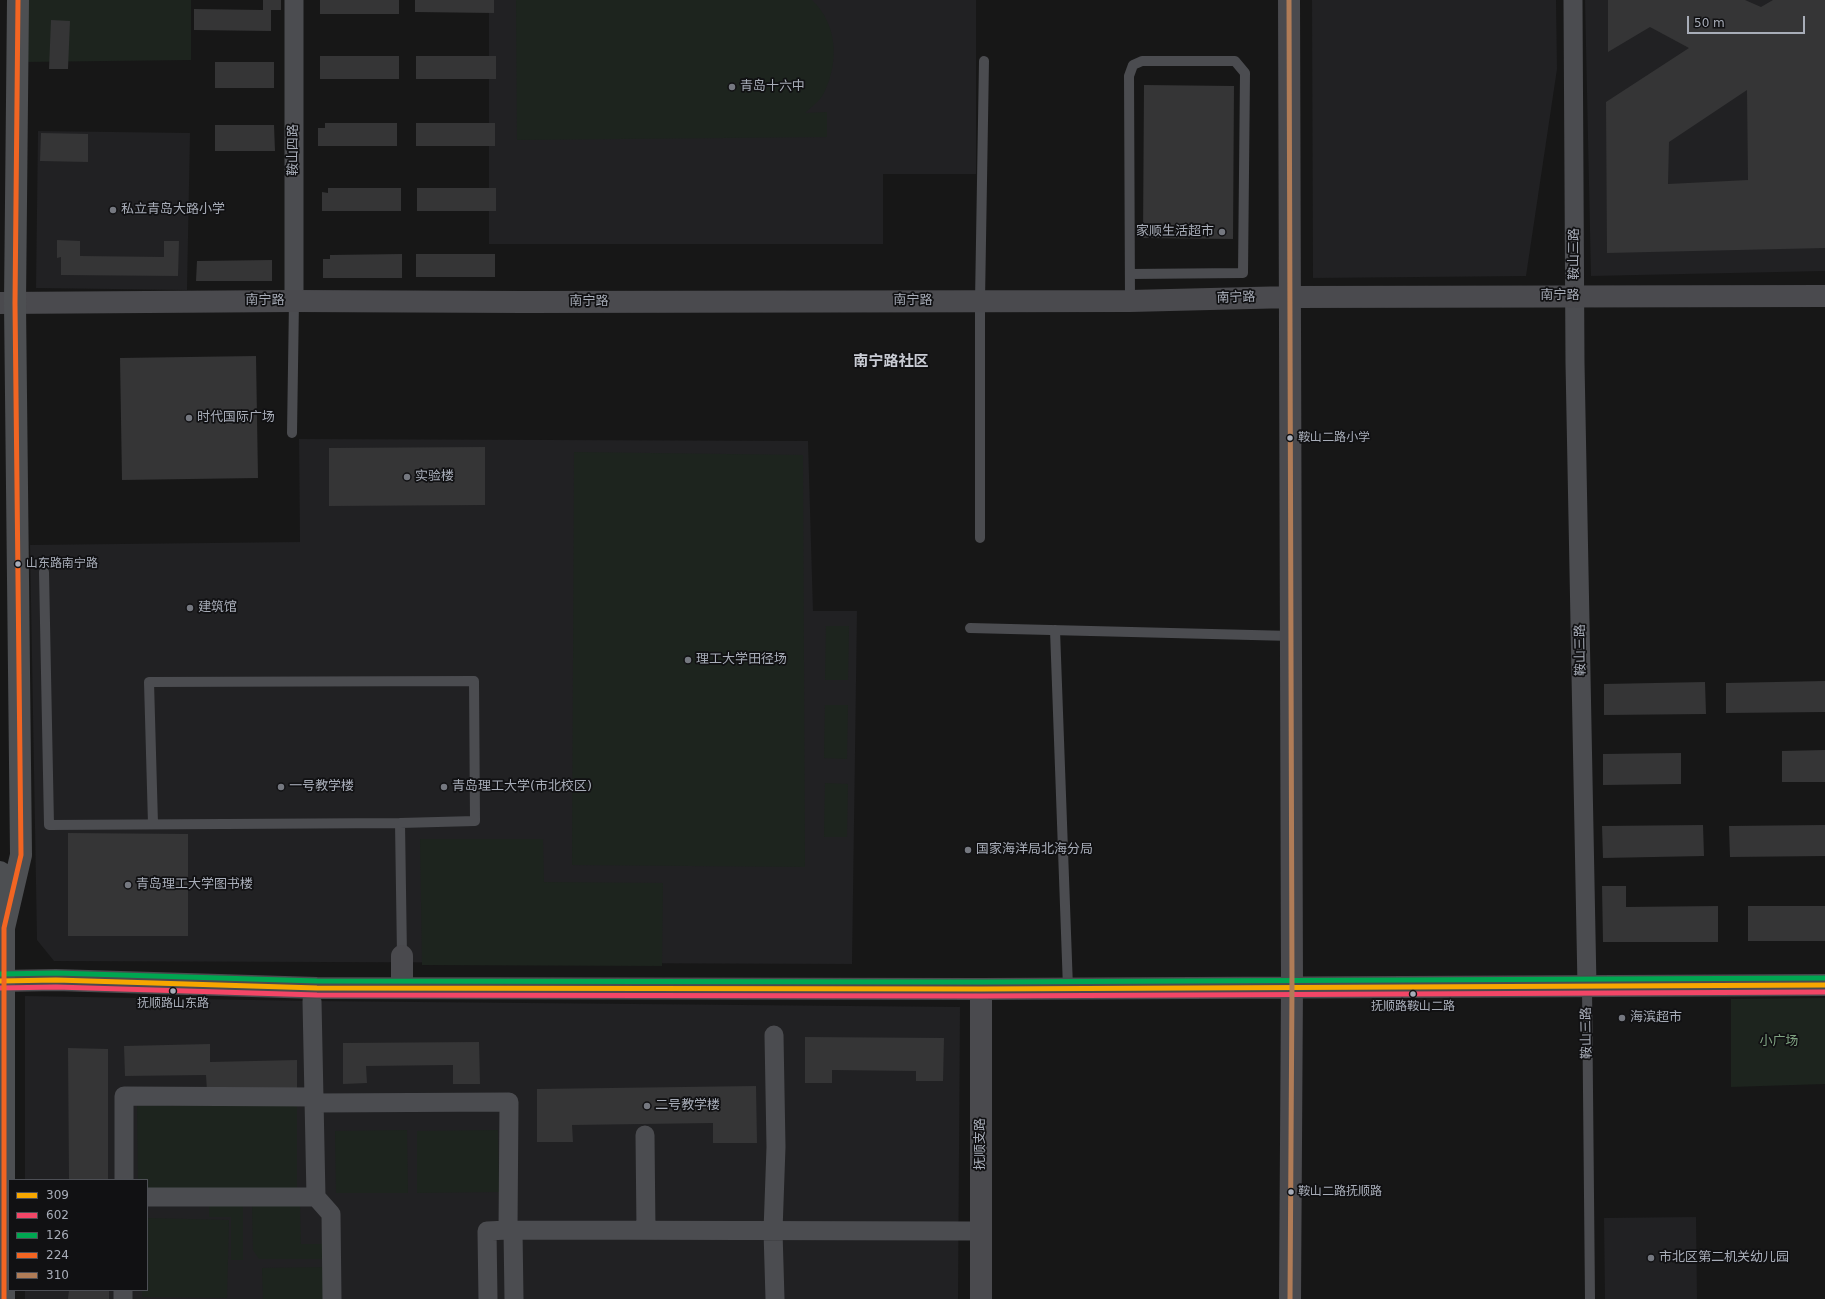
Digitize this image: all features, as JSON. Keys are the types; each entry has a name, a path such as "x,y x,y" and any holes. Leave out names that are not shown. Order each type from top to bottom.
{"main road":[{"path":"4,928 21,855 7,303 18,0"},
{"path":"0,872 4,928 2,981 4,1299"}],"street":[{"name":"鞍山四路","path":"294,0 294,301"},
{"path":"1289,0 1292,636 1290,1299"},
{"name":"鞍山三路","path":"1573,0 1575,296 1587,986"},
{"name":"南宁路","path":"7,303 294,301 1130,301 1291,296 1825,296"},
{"path":"402,956 402,988"},
{"path":"2,981 56,980 312,995 402,988 981,989 1292,986 1825,985"},
{"name":"抚顺支路","path":"981,989 981,1299"},
{"path":"312,995 316,1197 331,1214 332,1299"},
{"path":"774,1035 776,1147 773,1231 774,1299"},
{"path":"124,1179 124,1096 509,1102 511,1230 514,1299"},
{"path":"645,1136 646,1230"},
{"path":"148,1197 316,1197"},
{"path":"488,1299 486,1231 981,1231"}],"lane":[{"path":"980,538 980,301 984,61"},
{"path":"1130,274 1243,273 1245,73 1235,62 1142,61 1133,65 1129,76 1130,301"},
{"path":"292,433 294,301"},
{"path":"44,572 49,824 153,824 400,823 474,820 474,681 149,682 153,824"},
{"path":"970,628 1292,636"},
{"path":"1055,630 1068,988"},
{"path":"400,823 402,956"},
{"name":"鞍山三路","path":"1587,986 1590,1299"}],"shaded area":[{"name":"青岛十六中","path":"489,0 976,0 976,174 883,174 883,244 489,244"},
{"path":"1312,0 1556,0 1557,69 1526,276 1313,278"},
{"path":"1585,0 1825,0 1825,271 1591,276"},
{"name":"私立青岛大路小学","path":"38,131 190,133 187,290 36,288"},
{"name":"青岛理工大学(市北校区)","path":"299,439 808,441 813,611 857,611 852,964 54,961 37,940 30,545 300,542"},
{"path":"25,996 312,1001 960,1007 958,1299 25,1299 25,1291 148,1291 148,1179 25,1179"},
{"name":"市北区第二机关幼儿园","path":"1696,1217 1697,1299 1605,1299 1604,1218"}],"green space":[{"path":"27,0 191,0 191,60 25,62"},
{"path":"516,0 812,0 821,10 827,21 831,32 834,57 829,81 824,93 805,113 827,112 827,137 517,140"},
{"name":"理工大学田径场","path":"574,452 803,455 805,867 572,865"},
{"path":"826,626 849,626 848,680 825,680"},
{"path":"825,705 848,705 847,759 824,758"},
{"path":"825,783 848,784 847,837 824,837"},
{"path":"420,839 543,839 544,882 663,883 662,966 422,965"},
{"name":"小广场","path":"1825,998 1825,1084 1731,1087 1731,999"},
{"path":"297,1105 297,1191 148,1192 148,1179 138,1179 137,1106"},
{"path":"407,1130 408,1193 336,1193 335,1131"},
{"path":"498,1130 499,1192 417,1193 417,1131"},
{"path":"209,1205 243,1205 243,1260 231,1260 231,1217 209,1217"},
{"path":"252,1206 300,1206 301,1244 329,1244 329,1259 259,1259 253,1250"},
{"path":"148,1218 229,1220 227,1298 142,1297 142,1291 148,1291"},
{"path":"329,1267 329,1299 263,1299 262,1268"}],"building":[{"path":"263,0 281,0 281,10 271,10 271,31 194,30 194,9 263,10"},
{"path":"320,0 399,0 399,14 320,14"},
{"path":"415,0 494,0 494,13 415,12"},
{"path":"1608,0 1745,0 1761,7 1773,0 1825,0 1825,248 1607,253 1606,102 1689,48 1650,27 1608,52","holes":["1747,90 1748,180 1668,184 1669,142"]},
{"path":"51,20 70,21 68,69 49,69"},
{"path":"320,56 399,56 399,79 320,79"},
{"path":"416,56 496,56 496,79 416,79"},
{"path":"215,62 274,62 274,88 215,88"},
{"path":"1144,85 1234,86 1233,239 1143,238"},
{"path":"325,123 397,123 397,146 318,146 318,128 325,128"},
{"path":"416,123 495,123 495,146 416,146"},
{"path":"215,125 274,125 275,151 215,151"},
{"path":"41,133 88,134 88,162 40,161"},
{"path":"328,188 401,188 401,211 322,211 322,192 328,193"},
{"path":"417,188 496,188 496,211 417,211"},
{"path":"57,240 80,241 80,256 164,257 164,241 179,241 178,276 61,275 61,257 57,258"},
{"path":"402,254 402,278 323,278 323,259 330,259 330,255"},
{"path":"416,254 495,254 495,277 416,277"},
{"path":"272,260 272,281 196,281 197,261"},
{"name":"时代国际广场","path":"256,356 258,478 122,480 120,358"},
{"name":"实验楼","path":"485,447 485,505 329,506 329,448"},
{"path":"1825,681 1825,712 1726,713 1726,683"},
{"path":"1705,682 1706,714 1604,715 1604,684"},
{"path":"1825,750 1825,782 1782,782 1782,751"},
{"path":"1681,753 1681,784 1603,785 1603,754"},
{"path":"1703,825 1704,856 1603,858 1602,826"},
{"path":"1825,825 1825,856 1730,857 1729,826"},
{"name":"青岛理工大学图书楼","path":"68,833 188,834 188,936 68,936"},
{"path":"1602,886 1626,886 1626,907 1718,906 1718,942 1603,942"},
{"path":"1748,906 1825,906 1825,941 1748,941"},
{"path":"805,1037 944,1038 943,1081 916,1081 916,1071 832,1070 832,1083 805,1083"},
{"path":"479,1042 480,1084 453,1084 453,1065 366,1066 367,1083 343,1084 343,1043"},
{"path":"210,1044 210,1062 297,1060 297,1089 207,1091 206,1075 125,1076 124,1046"},
{"path":"68,1048 108,1049 108,1179 69,1179"},
{"name":"二号教学楼","path":"756,1086 757,1143 713,1143 713,1123 572,1125 573,1142 537,1142 537,1089"},
{"path":"69,1291 109,1291 109,1299 68,1299"}],"transit line":[{"name":"224","path":"4,1299 4,928 21,855 15,303 18,0"},
{"name":"310","path":"1289,0 1292,986 1290,1299"},
{"name":"126","path":"0,974 56,973 317,981 981,982 1825,978"},
{"name":"309","path":"0,981 56,980 317,988 981,989 1825,985"},
{"name":"602","path":"0,988 56,987 317,995 981,996 1825,992"}],"place":[{"name":"青岛十六中","path":"732,87"},
{"name":"私立青岛大路小学","path":"113,210"},
{"name":"家顺生活超市","path":"1222,232"},
{"name":"时代国际广场","path":"189,418"},
{"name":"鞍山二路小学","path":"1290,438"},
{"name":"实验楼","path":"407,477"},
{"name":"山东路南宁路","path":"18,564"},
{"name":"建筑馆","path":"190,608"},
{"name":"理工大学田径场","path":"688,660"},
{"name":"一号教学楼","path":"281,787"},
{"name":"青岛理工大学(市北校区)","path":"444,787"},
{"name":"国家海洋局北海分局","path":"968,850"},
{"name":"青岛理工大学图书楼","path":"128,885"},
{"name":"抚顺路山东路","path":"173,991"},
{"name":"抚顺路鞍山二路","path":"1413,994"},
{"name":"海滨超市","path":"1622,1018"},
{"name":"二号教学楼","path":"647,1106"},
{"name":"鞍山二路抚顺路","path":"1291,1192"},
{"name":"市北区第二机关幼儿园","path":"1651,1258"}],"district":[{"name":"南宁路社区","path":"891,362"}]}
